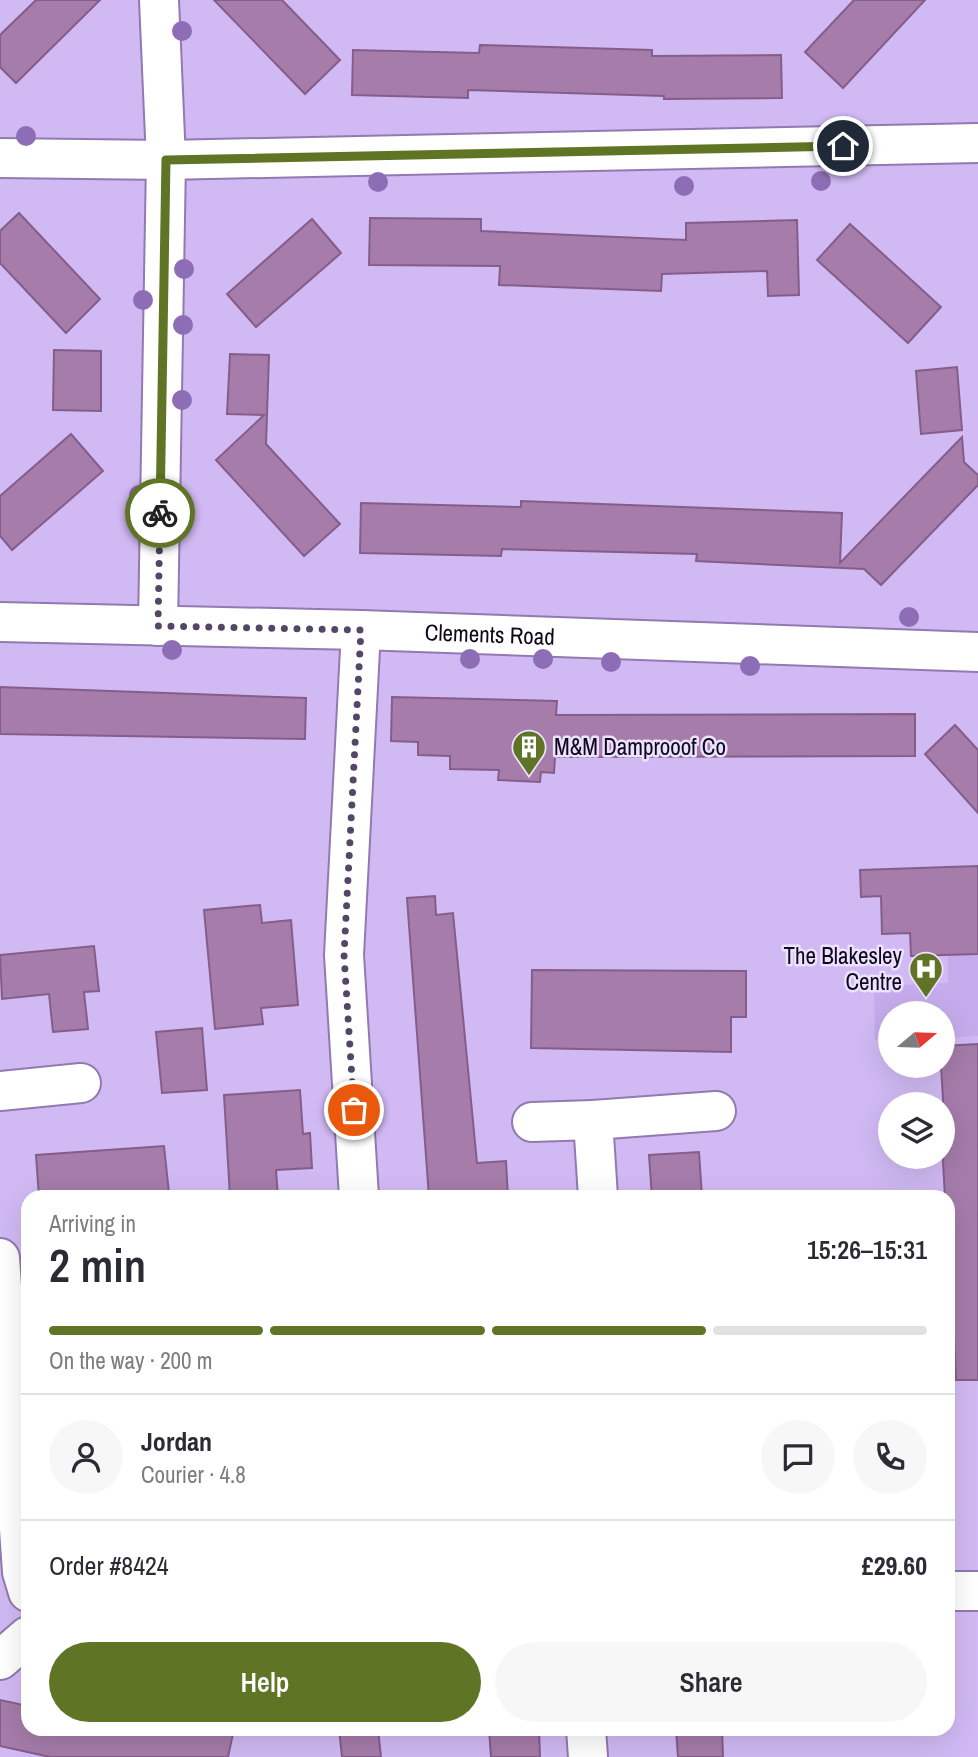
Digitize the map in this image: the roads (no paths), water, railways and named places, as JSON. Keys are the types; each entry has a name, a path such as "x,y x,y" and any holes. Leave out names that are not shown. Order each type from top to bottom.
{"street":[{"path":"158,626 166,160 159,0"},
{"path":"0,158 166,160 978,144"},
{"name":"Clements Road","path":"0,622 361,630 978,652"},
{"path":"359,1190 344,955 361,630"},
{"path":"0,1091 81,1083"},
{"path":"532,1122 716,1111"},
{"path":"593,1120 598,1190"},
{"path":"10,1280 21,1548"},
{"path":"955,1591 978,1591"},
{"path":"0,1660 21,1642"},
{"path":"586,1736 588,1757"}],"place":[{"name":"M&M Damprooof Co","path":"529,777"},
{"name":"The Blakesley Centre","path":"926,999"}]}
